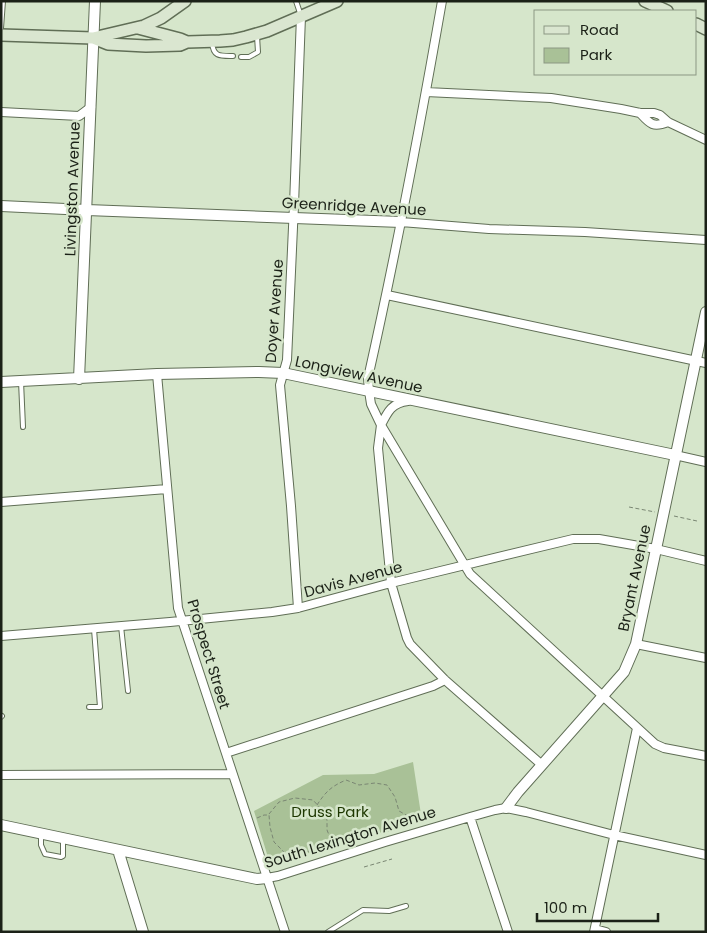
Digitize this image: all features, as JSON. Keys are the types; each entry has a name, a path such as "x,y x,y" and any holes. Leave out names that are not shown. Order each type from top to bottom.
{"main road":[{"path":"1,35 93,38 144,26 161,18 185,1"},
{"path":"93,38 108,44 146,46 180,45 187,42 212,42 239,38 267,31 337,1"},
{"path":"645,1 665,10"},
{"path":"137,28 187,42"}],"street":[{"name":"Livingston Avenue","path":"79,379 95,1"},
{"path":"442,1 387,295 368,378 371,404 470,574 655,744 706,756"},
{"name":"Doyer Avenue","path":"298,608 280,385 287,360 301,16"},
{"path":"426,92 551,98 621,109 640,114 654,113 660,115 668,122 706,140"},
{"path":"1,112 79,116 91,107"},
{"path":"640,114 646,122 651,124 659,125 668,122"},
{"name":"Greenridge Avenue","path":"1,206 401,222 489,229 585,232 706,240"},
{"path":"387,295 701,362"},
{"name":"Bryant Avenue","path":"506,808 624,672 636,644 675,455 701,362 706,312"},
{"name":"Longview Avenue","path":"1,382 158,374 282,373 706,462"},
{"name":"Prospect Street","path":"158,374 178,608 285,932"},
{"path":"415,400 400,402 387,414 381,424 378,448 391,583 407,638 418,653 445,680 542,765"},
{"path":"1,502 167,489"},
{"name":"Davis Avenue","path":"1,636 94,629 298,608 573,538 599,539 656,549 706,561"},
{"path":"636,644 706,658"},
{"path":"226,753 433,686 445,680"},
{"path":"606,932 595,931 637,728"},
{"path":"1,775 232,774"},
{"name":"South Lexington Avenue","path":"1,826 257,879 278,876 386,842 506,808 614,835 706,855"},
{"path":"470,817 508,932"},
{"path":"118,850 143,932"}],"lane":[{"path":"1,28 3,1"},
{"path":"296,1 301,16"},
{"path":"241,57 249,57 258,52 257,34"},
{"path":"212,42 215,53 220,56 233,56"},
{"path":"21,381 23,427"},
{"path":"121,626 128,690"},
{"path":"89,707 100,707 94,629"},
{"path":"41,834 41,845 45,854 61,857 63,856 63,838"},
{"path":"328,932 363,910 389,911 406,906"}],"path":[{"path":"318,805 323,796 334,785 346,780 360,784 374,783 387,785 395,797 399,811 408,816 411,827"},
{"path":"256,819 269,814 279,802 294,798 313,800 322,810 327,820 327,830 334,846"},
{"path":"269,814 274,842 287,855"},
{"path":"268,858 274,863 280,862 287,855 322,850 402,828"},
{"path":"364,866 392,859"}],"green space":[{"name":"Druss Park","path":"413,762 422,821 270,864 254,811 323,775 374,774"}]}
